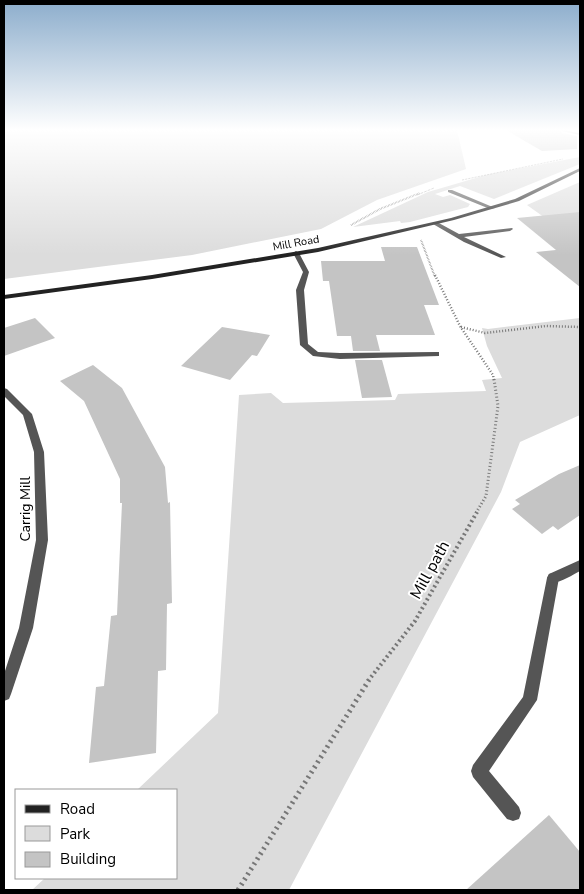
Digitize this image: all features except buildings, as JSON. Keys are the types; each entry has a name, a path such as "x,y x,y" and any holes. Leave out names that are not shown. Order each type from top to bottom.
{"main road":[{"name":"Mill Road","path":"4,297 152,277 296,254 436,223 492,208 517,200 576,172"}],"street":[{"path":"450,191 492,208"},
{"path":"436,223 503,258"},
{"path":"458,236 510,229"},
{"path":"296,254 306,272 300,290 304,345 316,354 340,356 436,354"},
{"name":"Carrig Mill","path":"4,391 27,414 39,452 42,531 26,628 4,694"},
{"path":"513,813 479,771 530,700 553,578 580,566"}],"path":[{"path":"456,182 473,176 496,172"},
{"path":"344,229 380,209 439,187"},
{"name":"Mill path","path":"238,890 361,690 415,621 486,496 498,406 493,375 460,326 432,270 418,234"},
{"path":"460,326 486,333 546,326 580,326"}],"green space":[{"path":"4,172 458,172 377,200 321,229 192,255 4,279"},
{"path":"503,172 561,172 494,199 460,186 435,194 443,197 450,195 470,204 468,207 410,222 401,223 400,221 353,227 428,192"},
{"path":"580,182 580,243 527,205"},
{"path":"580,318 580,415 520,442 501,492 289,890 32,890 44,879 178,879 178,789 138,789 218,713 239,395 271,393 283,403 395,400 398,394 486,391 482,380 502,378 487,346 482,328 488,329"}]}
